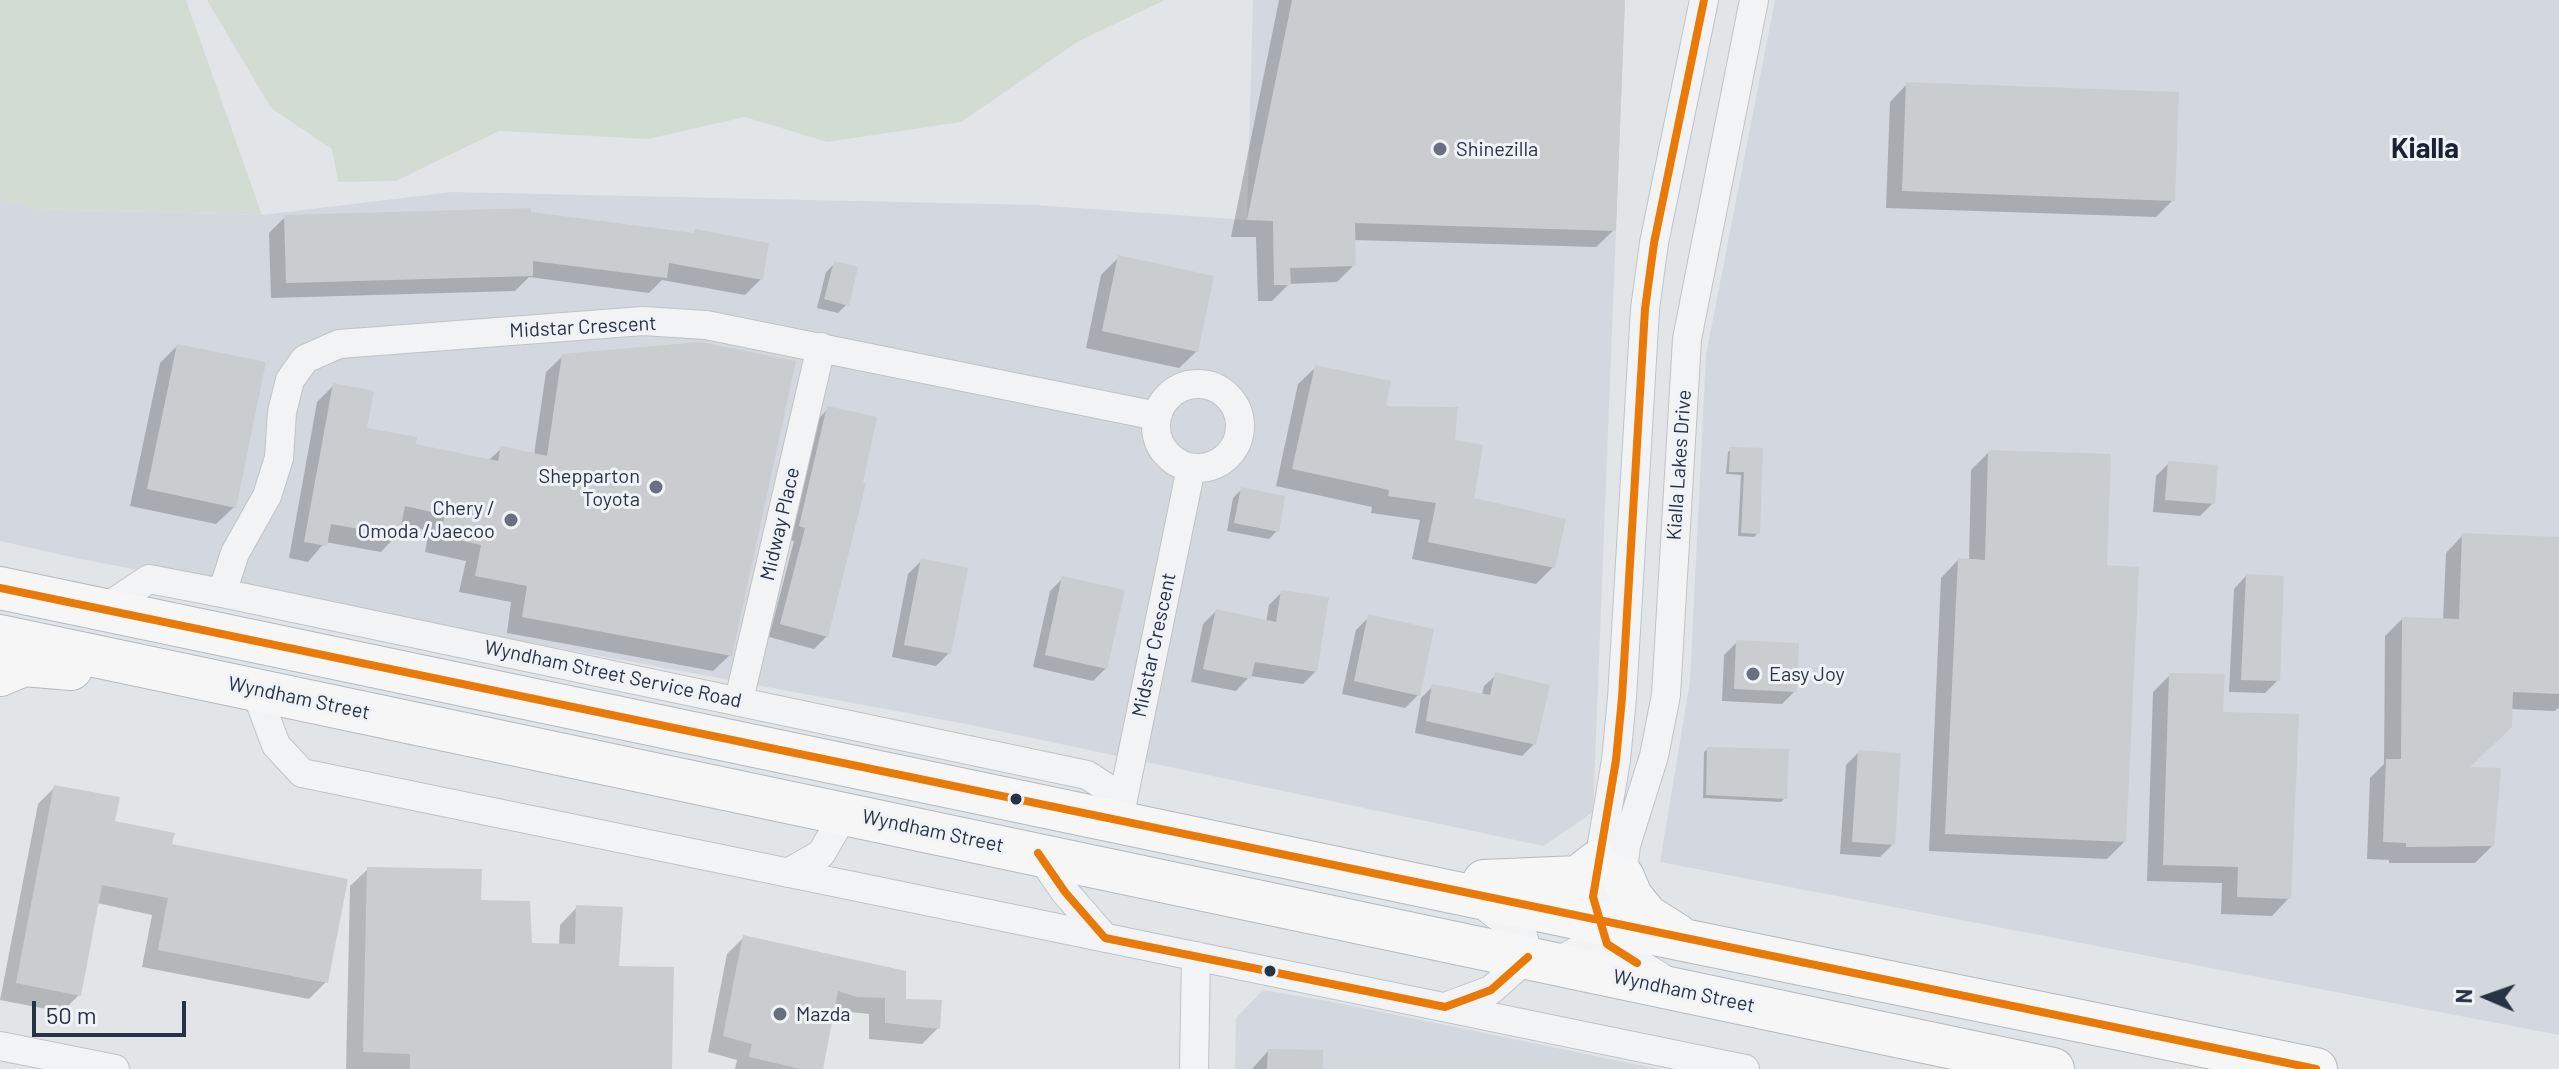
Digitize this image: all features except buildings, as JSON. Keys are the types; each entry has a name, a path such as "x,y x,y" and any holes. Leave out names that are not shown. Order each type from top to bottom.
{"highway":[{"path":"4,589 885,773 1121,810 1423,884 1600,923 2266,1063 2316,1069"},
{"name":"Wyndham Street","path":"0,636 2053,1069"},
{"path":"0,675 24,665 47,665 185,690 252,689"},
{"path":"842,764 845,813"},
{"path":"885,773 890,822"},
{"path":"1423,884 1578,877 1610,869 1647,916 1683,939"},
{"path":"1749,952 1765,991 1787,1012"}],"street":[{"name":"Kialla Lakes Drive","path":"1610,869 1642,334 1654,243 1704,0"},
{"name":"Kialla Lakes Drive","path":"1686,991 1607,944 1593,897 1626,845 1666,695 1687,339 1754,0"},
{"name":"Midstar Crescent","path":"222,593 235,553 267,496 279,458 282,412 290,380 305,359 339,344 643,321 706,325 1157,416"},
{"path":"1635,438 1647,386 1651,343 1659,336 1687,339"},
{"name":"Midway Place","path":"739,700 821,347"},
{"path":"1186,386 1209,386 1232,403 1238,416 1239,433 1234,447 1212,466 1191,468 1166,454 1158,441 1157,416 1173,392 1186,386"},
{"name":"Midstar Crescent","path":"1121,810 1191,468"},
{"name":"Wyndham Street Service Road","path":"104,609 149,579 222,593 1087,775 1121,810"},
{"path":"252,689 276,745 302,773 1745,1069"},
{"path":"1620,713 1662,715"},
{"path":"788,873 821,854 845,813"},
{"path":"1038,853 1065,892 1105,938"},
{"path":"1463,893 1523,935 1542,960"},
{"path":"1445,1007 1491,990 1542,960 1580,949 1600,923"},
{"path":"1194,1069 1196,956"},
{"path":"0,1046 115,1069"}],"shaded area":[{"path":"0,0 186,0 262,215 36,209 0,199"},
{"path":"207,0 1165,0 1079,41 961,122 827,142 745,117 648,139 499,131 396,181 338,182 332,149 271,108"},
{"path":"1253,0 1625,0 1593,812 1544,846 966,724 80,559 0,541 0,199 37,209 262,215 452,192 1035,205 1247,220"},
{"path":"1775,0 2559,0 2559,1035 1660,862 1690,681 1706,355"},
{"path":"1263,990 1659,1069 1235,1069 1236,1018"}],"transit line":[{"path":"1637,963 1607,944 1593,897 1616,760 1622,698 1645,309 1654,243 1704,0"},
{"path":"0,588 2316,1069"},
{"path":"1038,853 1065,892 1105,938 1445,1007 1491,990 1528,957"}],"place":[{"name":"Shinezilla","path":"1440,149"},
{"name":"Shepparton Toyota","path":"656,487"},
{"name":"Chery / Omoda /Jaecoo","path":"511,520"},
{"name":"Easy Joy","path":"1753,674"},
{"name":"Mazda","path":"780,1014"}],"district":[{"name":"Kialla","path":"2425,149"}]}
